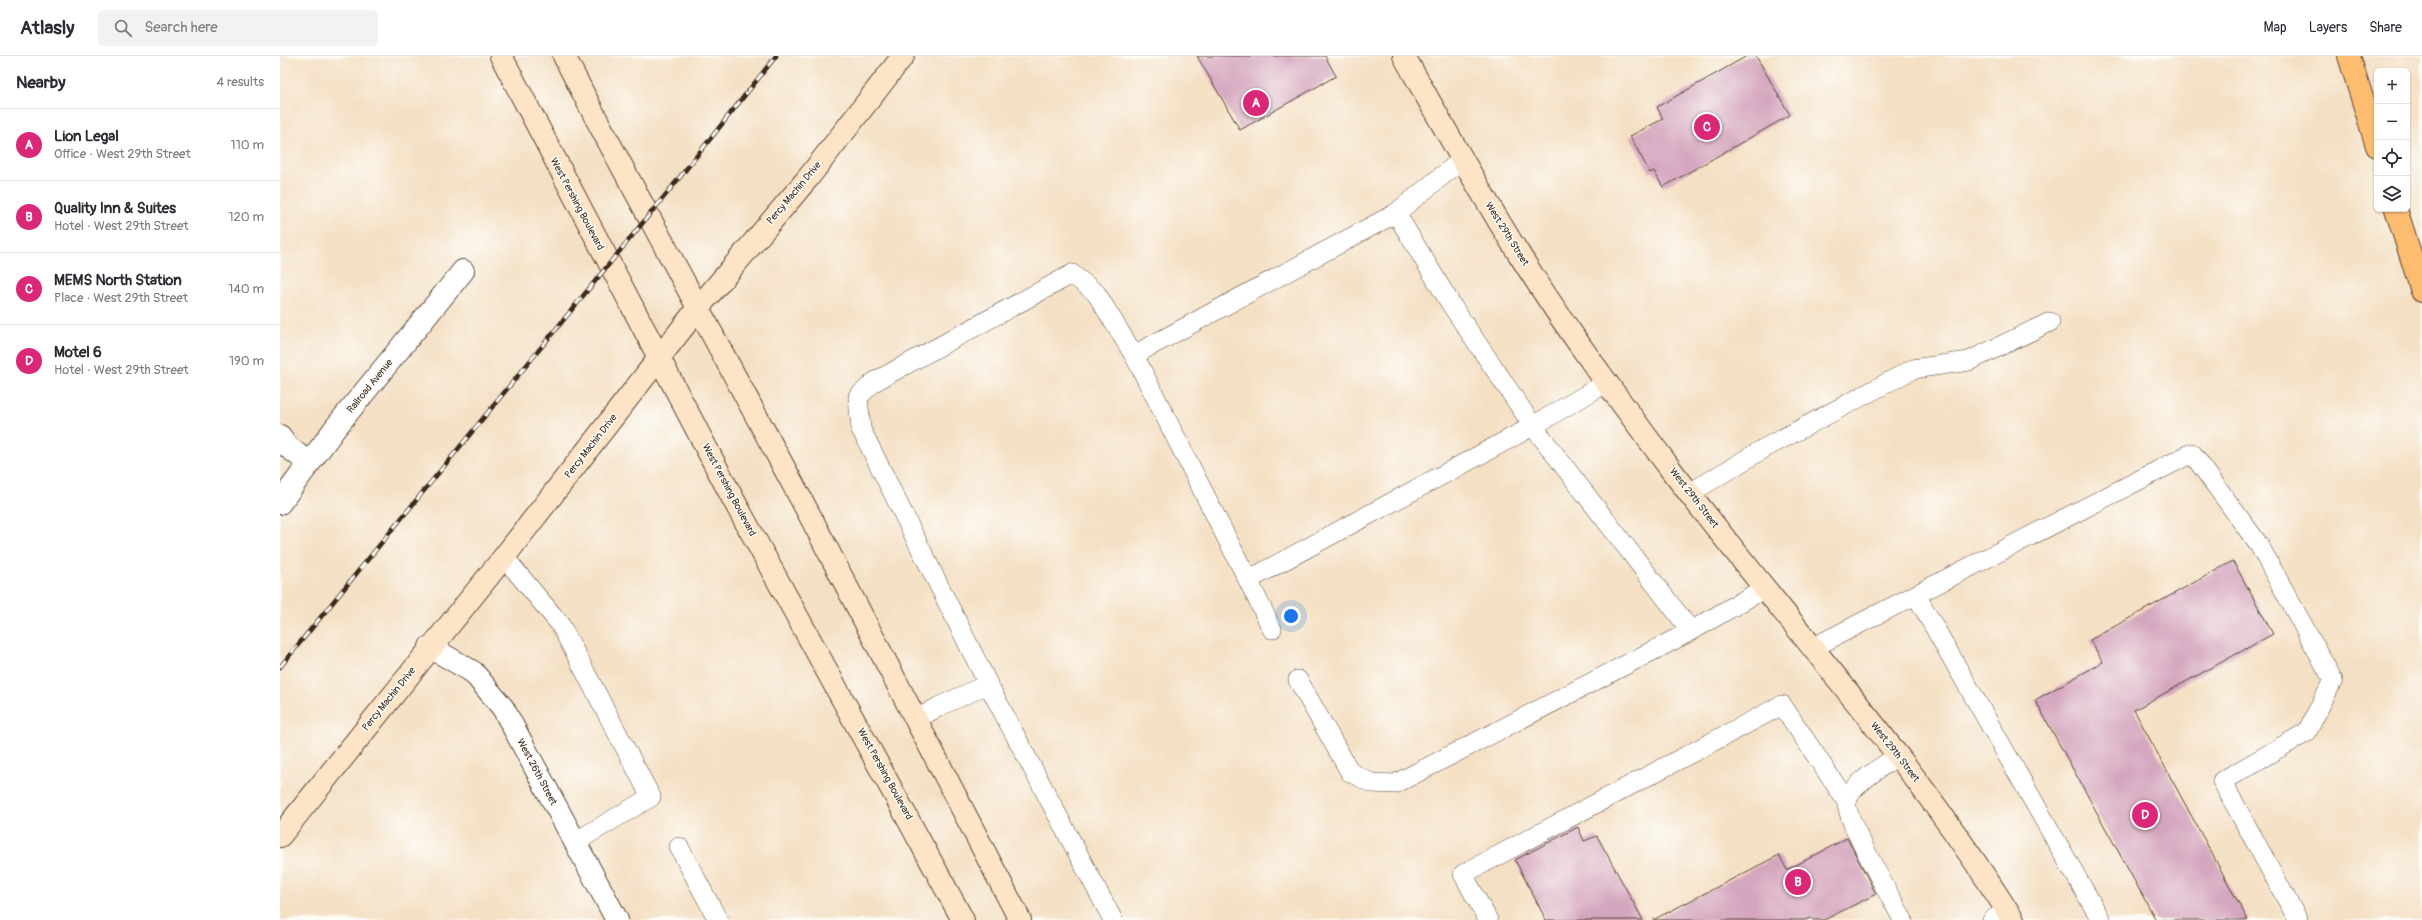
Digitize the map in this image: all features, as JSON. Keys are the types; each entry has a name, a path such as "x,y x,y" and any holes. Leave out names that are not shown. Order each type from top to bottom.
{"highway":[{"path":"2349,56 2375,140"},
{"path":"2397,212 2422,291"}],"main road":[{"name":"West Pershing Boulevard","path":"501,56 732,497 963,920"},
{"path":"564,56 809,514 914,720 1020,920"},
{"name":"Percy Machin Drive","path":"280,836 430,647 504,557 698,308 808,178 903,56"},
{"name":"West 29th Street","path":"1404,56 1520,256 1606,384 1764,588 1929,797 2004,917"}],"street":[{"name":"Railroad Avenue","path":"280,503 336,427 463,271"},
{"path":"280,436 288,447 309,463"},
{"name":"West 26th Street","path":"430,647 473,672 503,708 617,920"}],"lane":[{"path":"1134,355 1396,213 1463,159"},
{"path":"1396,213 1452,306 1533,426 1691,631"},
{"path":"1113,920 988,684 861,428 858,397 874,382 1072,274 1096,293 1134,355 1272,629"},
{"path":"1690,493 1763,449 1913,369 1969,361 2050,322"},
{"path":"1248,580 1533,426 1606,384"},
{"path":"1812,648 2192,453 2259,545 2333,680 2307,732 2222,781 2298,920"},
{"path":"504,557 560,624 651,797 575,842"},
{"path":"1298,680 1350,772 1371,783 1395,784 1691,631 1764,588"},
{"path":"1916,595 2100,920"},
{"path":"914,720 988,684"},
{"path":"1488,920 1463,874 1782,705 1846,802 1848,816 1903,920"},
{"path":"1846,802 1853,790 1898,756"},
{"path":"679,847 718,920"}],"building":[{"path":"1197,56 1325,56 1336,76 1240,130"},
{"path":"1747,56 1756,56 1790,115 1663,187 1654,171 1650,173 1630,136 1663,119 1657,107"},
{"path":"2233,561 2273,634 2134,710 2248,920 2156,920 2035,700 2103,662 2090,640"},
{"path":"1578,827 1584,841 1597,836 1643,920 1546,920 1515,860"},
{"path":"1847,838 1876,894 1824,920 1813,920 1811,918 1806,920 1653,920 1779,855 1787,870"}],"railway":[{"path":"280,667 672,187 776,56"}],"place":[{"name":"Lion Legal","path":"1256,103"},
{"name":"MEMS North Station","path":"1707,127"},
{"name":"Motel 6","path":"2145,815"},
{"name":"Quality Inn & Suites","path":"1798,882"}]}
